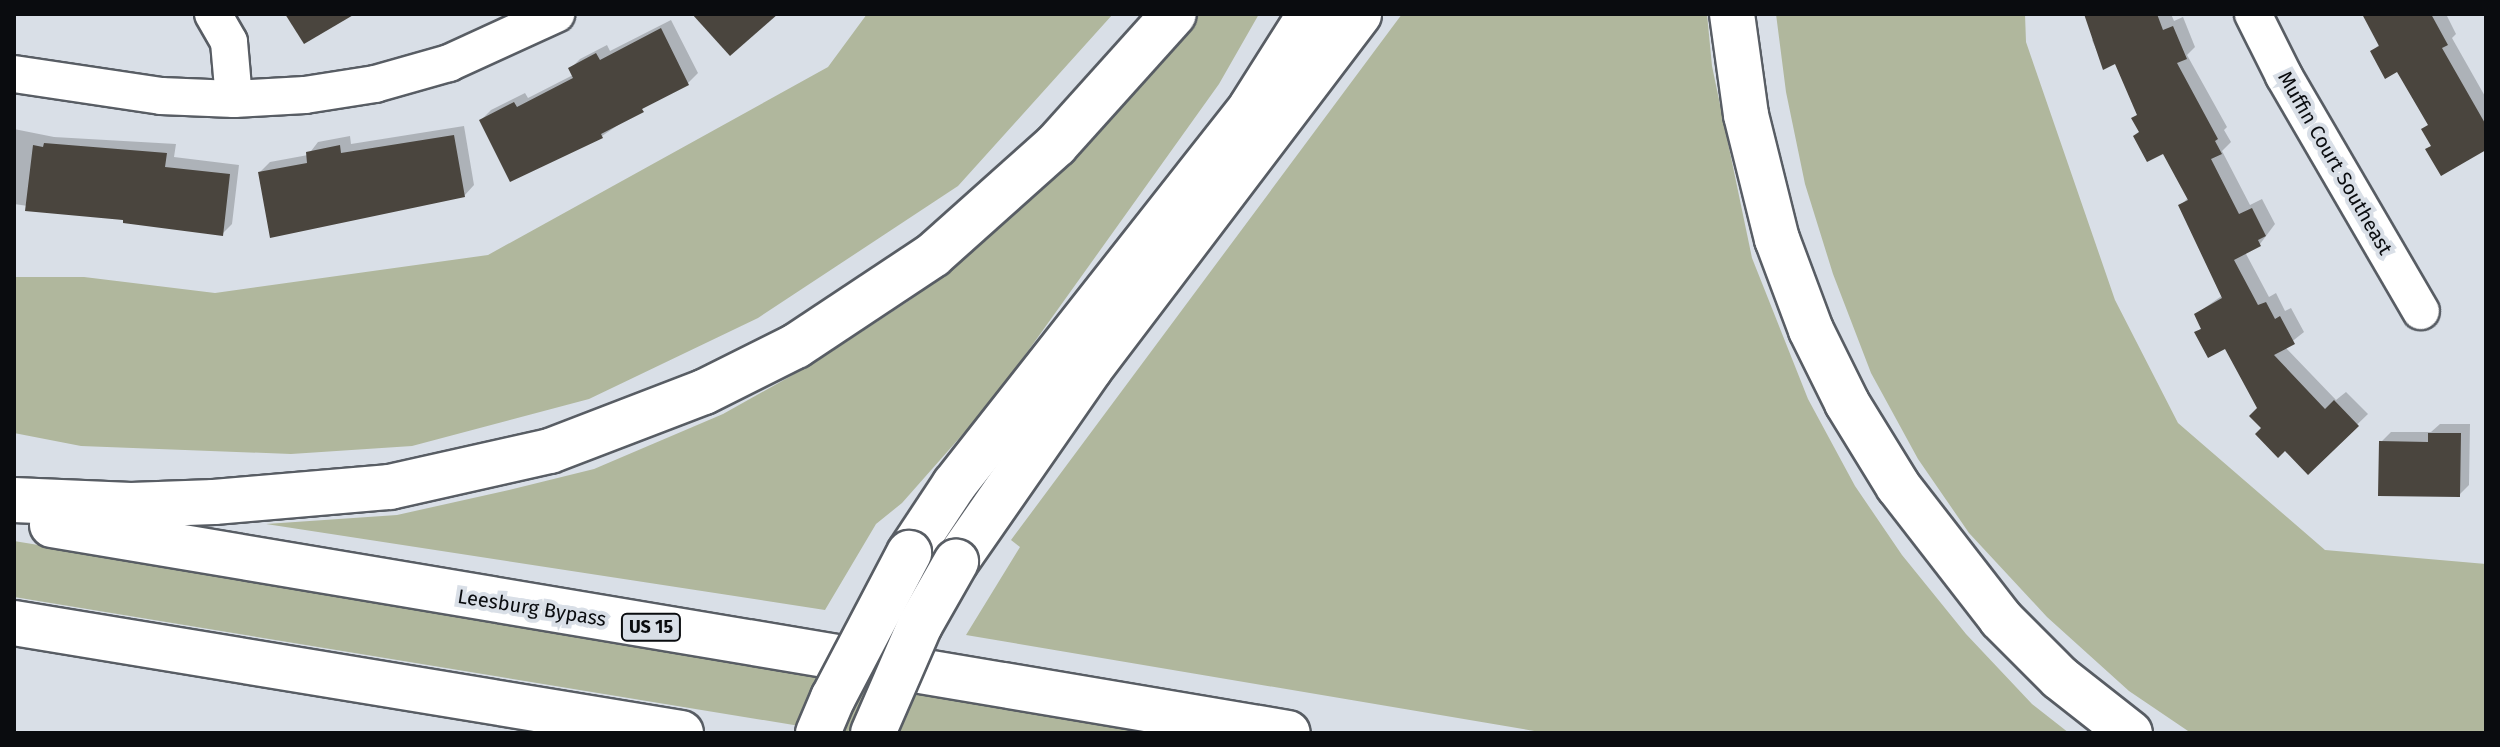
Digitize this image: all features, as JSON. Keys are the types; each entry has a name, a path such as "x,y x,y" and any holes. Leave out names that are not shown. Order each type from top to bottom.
{"highway":[{"path":"14,500 186,503 308,496 390,487 550,451 704,392 796,346 933,255 1056,145 1174,14"},
{"path":"818,733 833,698 909,553 954,485 1251,107 1310,14"},
{"path":"873,733 920,625 956,562 1090,369 1359,14"},
{"path":"1732,14 1746,115 1777,239 1811,330 1847,403 1898,486 2001,619 2060,678 2130,733"},
{"name":"Leesburg Bypass","path":"14,519 1288,733"},
{"path":"14,623 681,733"}],"street":[{"path":"213,14 229,42 234,99"},
{"path":"14,74 161,96 234,99 305,95 375,84 449,63 556,14"},
{"name":"Muffin Court Southeast","path":"2253,14 2284,76 2421,311"}],"green space":[{"path":"867,14 1113,14 958,186 758,318 589,399 412,446 291,454 81,446 14,433 14,277 84,277 215,293 488,255 828,67"},
{"path":"1190,14 1259,14 1219,84 993,400 902,503 876,524 825,610 266,524 397,515 509,490 594,469 723,414 814,363 910,300 977,246 1080,142"},
{"path":"1402,14 1707,14 1712,66 1752,258 1808,399 1855,486 1902,555 1966,634 2032,704 2069,733 1546,733 966,635 1020,547 1011,540"},
{"path":"1776,14 2025,14 2026,42 2115,300 2178,423 2325,550 2486,564 2486,733 2191,733 2129,691 2047,617 1969,533 1918,459 1871,373 1833,274 1805,184 1786,92"},
{"path":"14,541 1185,733 842,733 14,597"}],"building":[{"path":"285,14 355,14 304,44"},
{"path":"692,14 778,14 730,56"},
{"path":"2084,14 2157,14 2163,30 2173,26 2187,59 2177,63 2218,139 2215,141 2222,154 2211,159 2239,214 2252,208 2266,236 2258,240 2261,246 2234,260 2258,305 2266,302 2275,319 2280,316 2295,344 2274,355 2325,409 2334,400 2359,426 2308,475 2285,451 2278,458 2255,434 2261,428 2249,416 2257,408 2225,349 2208,358 2194,332 2201,329 2194,314 2222,298 2178,205 2188,200 2163,154 2147,162 2133,136 2139,132 2131,118 2137,115 2115,64 2103,70"},
{"path":"2362,14 2431,14 2448,45 2442,48 2486,125 2486,150 2441,176 2425,149 2431,146 2421,129 2428,125 2397,72 2385,79 2370,51 2379,46"},
{"path":"661,28 689,85 601,134 603,138 510,182 479,120 514,102 517,107 573,78 568,68 596,53 600,60"},
{"path":"454,135 465,197 270,238 258,172 307,163 306,152 340,145 341,153"},
{"path":"44,143 167,153 165,167 230,174 223,236 123,223 123,220 25,211 33,145 43,147"},
{"path":"2428,433 2461,433 2460,497 2378,496 2379,441 2428,442"}]}
